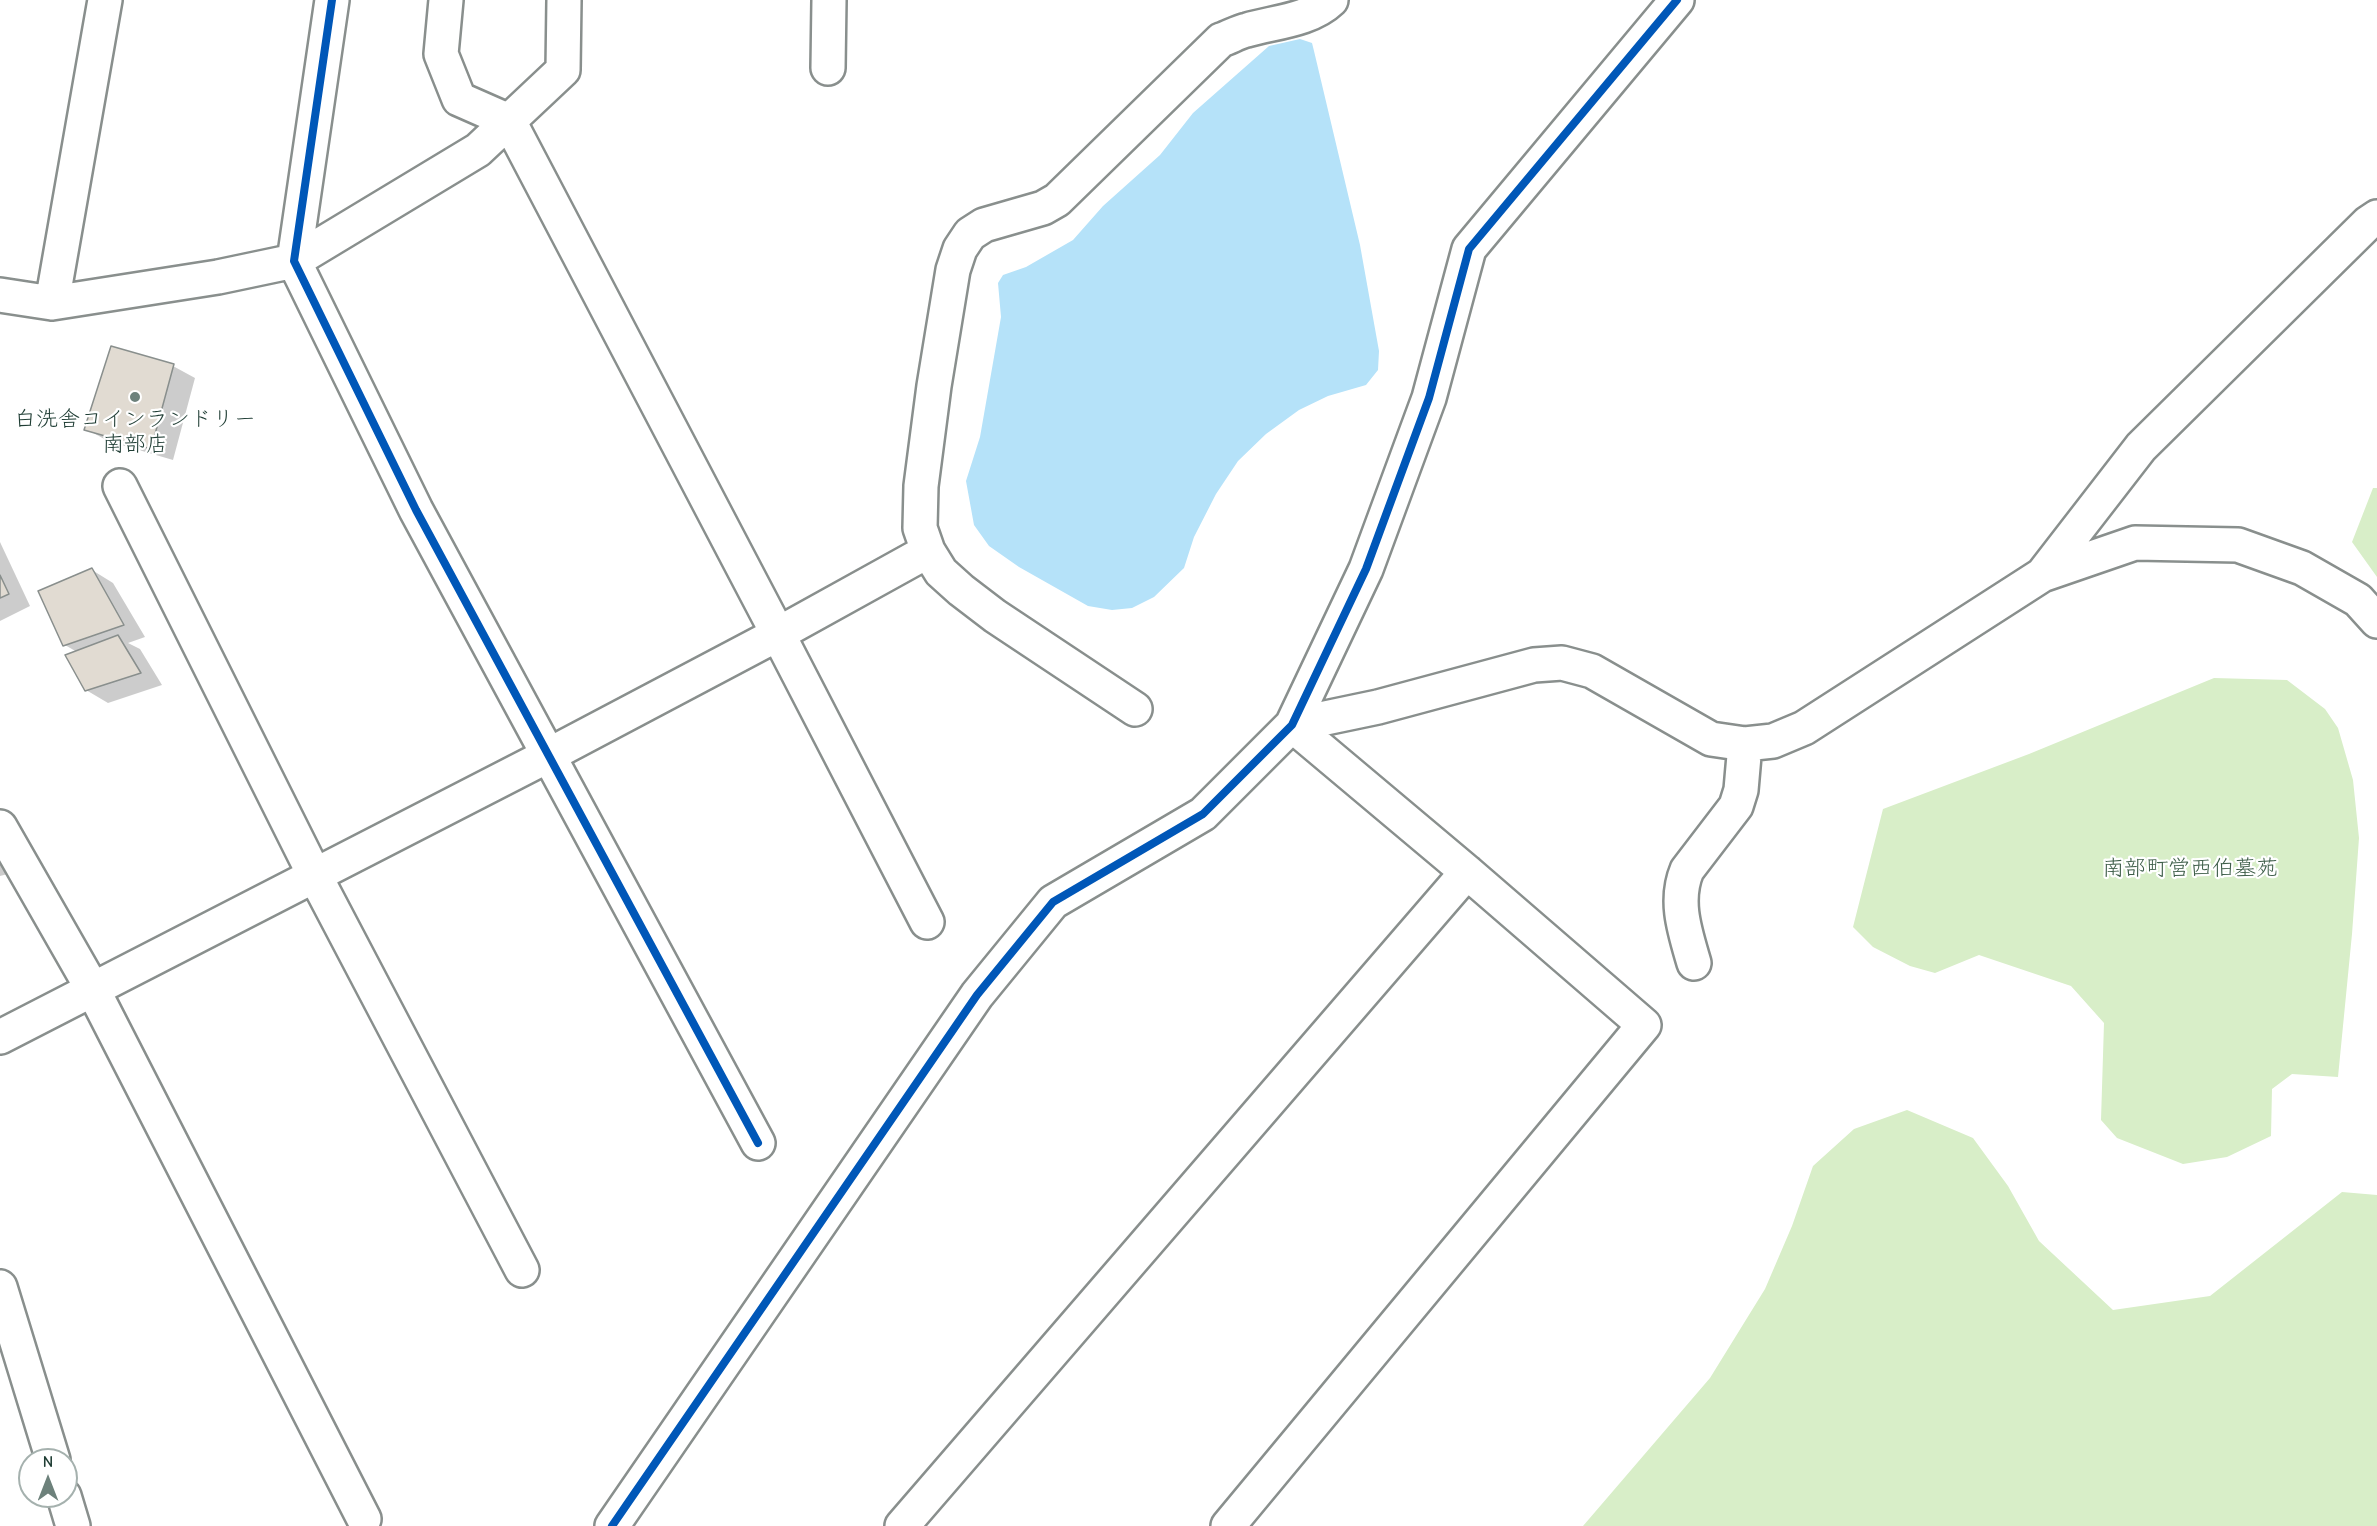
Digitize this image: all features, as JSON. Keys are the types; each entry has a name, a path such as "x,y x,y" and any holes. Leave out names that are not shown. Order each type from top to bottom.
{"street":[{"path":"52,303 105,0"},
{"path":"332,0 294,261 416,510 758,1143"},
{"path":"446,0 441,54 459,99 509,121 927,921"},
{"path":"0,295 52,303 218,277 294,261 478,150 563,70 564,0"},
{"path":"828,68 829,0"},
{"path":"1135,709 995,616 961,590 941,572 928,550 920,528 921,486 953,270 960,249 970,234 984,225 1043,208 1056,200 1221,40 1247,30 1304,15 1325,6 1331,0"},
{"path":"612,1526 977,995 1053,902 1203,814 1292,724 1366,569 1430,398 1469,249 1677,0"},
{"path":"2042,575 2141,447 2368,223 2377,217"},
{"path":"120,486 314,874 522,1270"},
{"path":"1292,724 1378,707 1534,665 1562,663 1592,671 1711,739 1745,744 1773,741 1804,728 2042,575 2135,543 2238,545 2302,568 2358,600 2377,621"},
{"path":"0,1037 549,755 778,634 928,550"},
{"path":"1228,1526 1644,1025 1292,724"},
{"path":"1694,963 1682,915 1682,881 1687,870 1736,806 1741,790 1745,744"},
{"path":"0,827 92,988 364,1519"},
{"path":"902,1526 1467,872"},
{"path":"0,1287 49,1448"},
{"path":"68,1508 73,1526"}],"green space":[{"path":"2373,488 2377,488 2377,577 2352,542"},
{"name":"南部町営西伯墓苑","path":"2214,678 2287,680 2325,709 2338,728 2353,780 2359,838 2338,1077 2292,1074 2272,1089 2271,1136 2227,1157 2183,1164 2117,1138 2101,1120 2104,1023 2071,986 1979,955 1935,973 1910,966 1873,947 1853,927 1883,809 2029,754"},
{"path":"1907,1110 1973,1138 2008,1186 2039,1241 2113,1310 2210,1296 2342,1192 2377,1195 2377,1526 1583,1526 1710,1378 1765,1289 1792,1226 1813,1166 1854,1129"}],"water":[{"path":"1300,39 1312,43 1360,245 1379,351 1378,370 1366,385 1328,396 1299,410 1266,434 1238,461 1216,494 1194,537 1184,568 1154,597 1132,608 1112,610 1088,606 1019,567 989,546 974,525 966,481 980,437 1001,317 998,283 1003,275 1026,267 1073,240 1103,206 1160,155 1193,113 1269,46"}],"building":[{"path":"111,346 174,364 151,449 84,430"},
{"path":"92,568 124,625 63,646 38,591"},
{"path":"0,575 9,594 0,598"},
{"path":"118,635 141,673 85,691 65,655"}],"cycle path":[{"path":"332,0 294,261 416,510 758,1143"},
{"path":"612,1526 977,995 1053,902 1203,814 1292,725 1366,569 1429,398 1469,249 1677,0"}],"place":[{"name":"白洗舎コインランドリー 南部店","path":"135,397"}]}
